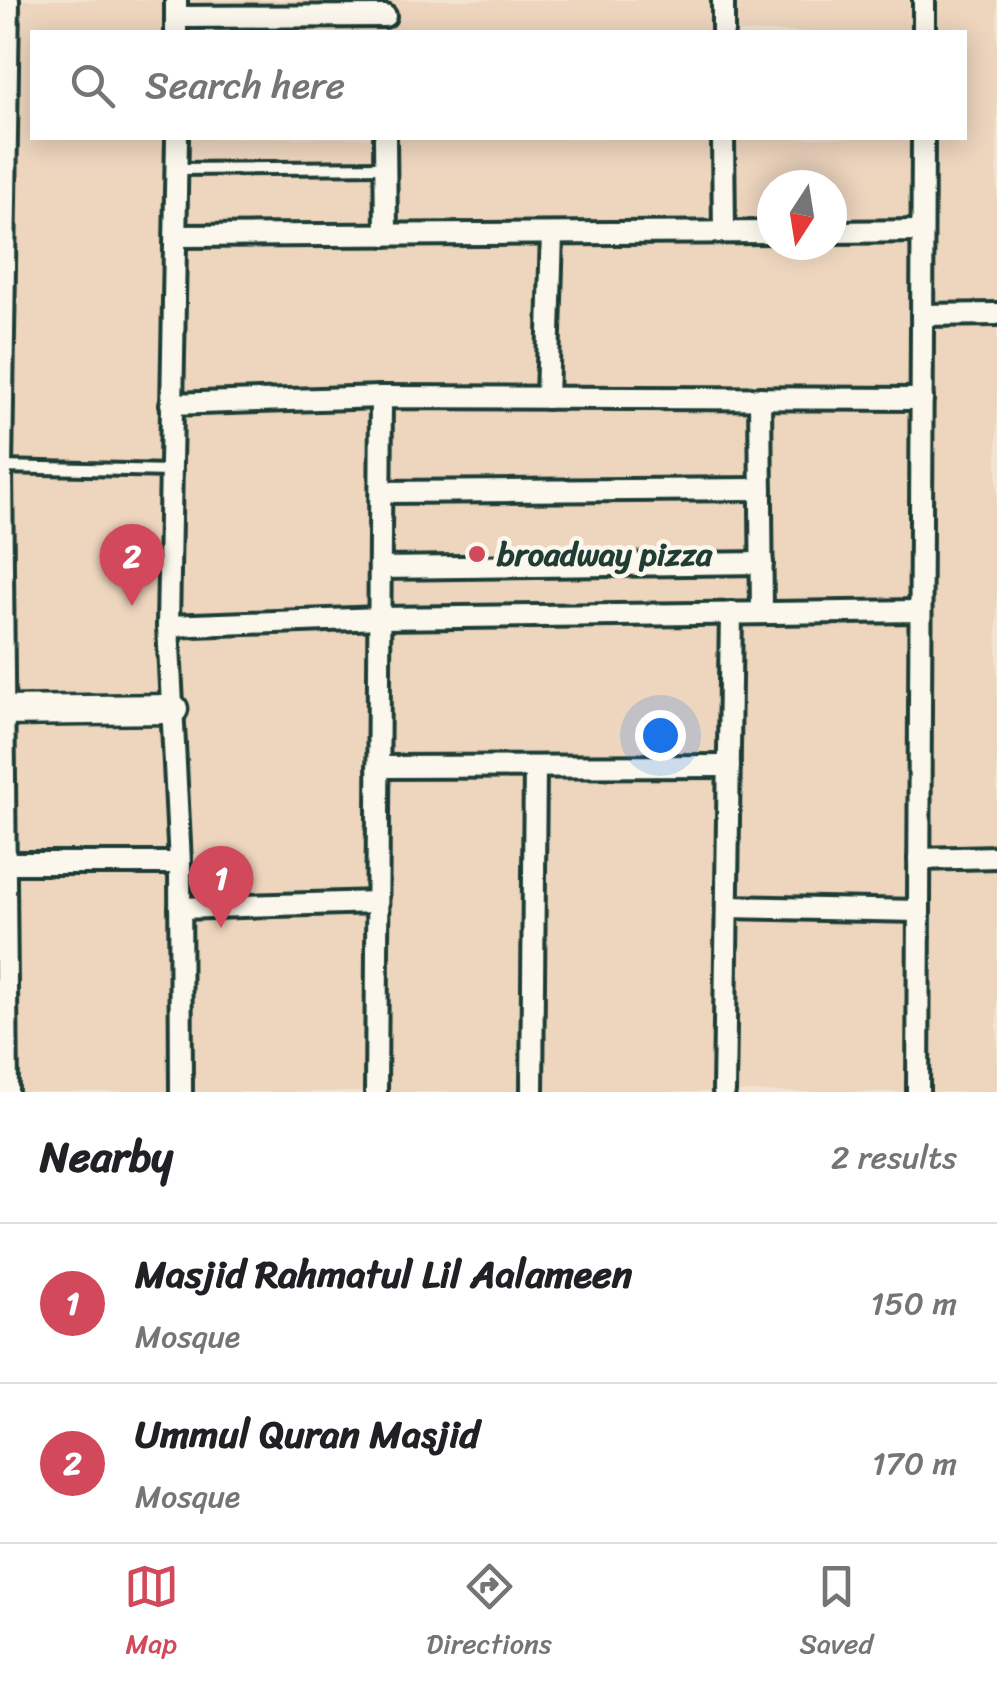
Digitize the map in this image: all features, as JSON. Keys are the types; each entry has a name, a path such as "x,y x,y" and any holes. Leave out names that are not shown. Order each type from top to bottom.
{"street":[{"path":"7,1092 1,467 8,0"},
{"path":"723,0 723,30"},
{"path":"924,0 924,30"},
{"path":"176,16 385,16"},
{"path":"177,140 168,626 180,863 181,1092"},
{"path":"386,140 386,235"},
{"path":"723,140 724,232"},
{"path":"918,1092 923,140"},
{"path":"177,236 757,232"},
{"path":"847,232 922,232"},
{"path":"547,398 552,234"},
{"path":"922,314 997,314"},
{"path":"170,404 382,397 922,399"},
{"path":"376,1092 382,397"},
{"path":"760,398 762,612"},
{"path":"381,492 761,489"},
{"path":"380,568 762,563"},
{"path":"168,626 380,618 920,611"},
{"path":"724,1092 730,613"},
{"path":"2,712 173,710"},
{"path":"378,767 729,766"},
{"path":"532,1092 535,767"},
{"path":"919,859 997,857"},
{"path":"4,862 180,863"},
{"path":"180,908 377,902"},
{"path":"727,908 919,910"}],"lane":[{"path":"177,169 386,167"},
{"path":"1,467 170,471"}],"shaded area":[{"path":"0,0 997,0 997,1092 0,1092"}],"place":[{"name":"broadway pizza","path":"477,554"},
{"name":"Ummul Quran Masjid","path":"132,606"},
{"name":"Masjid Rahmatul Lil Aalameen","path":"221,928"}]}
